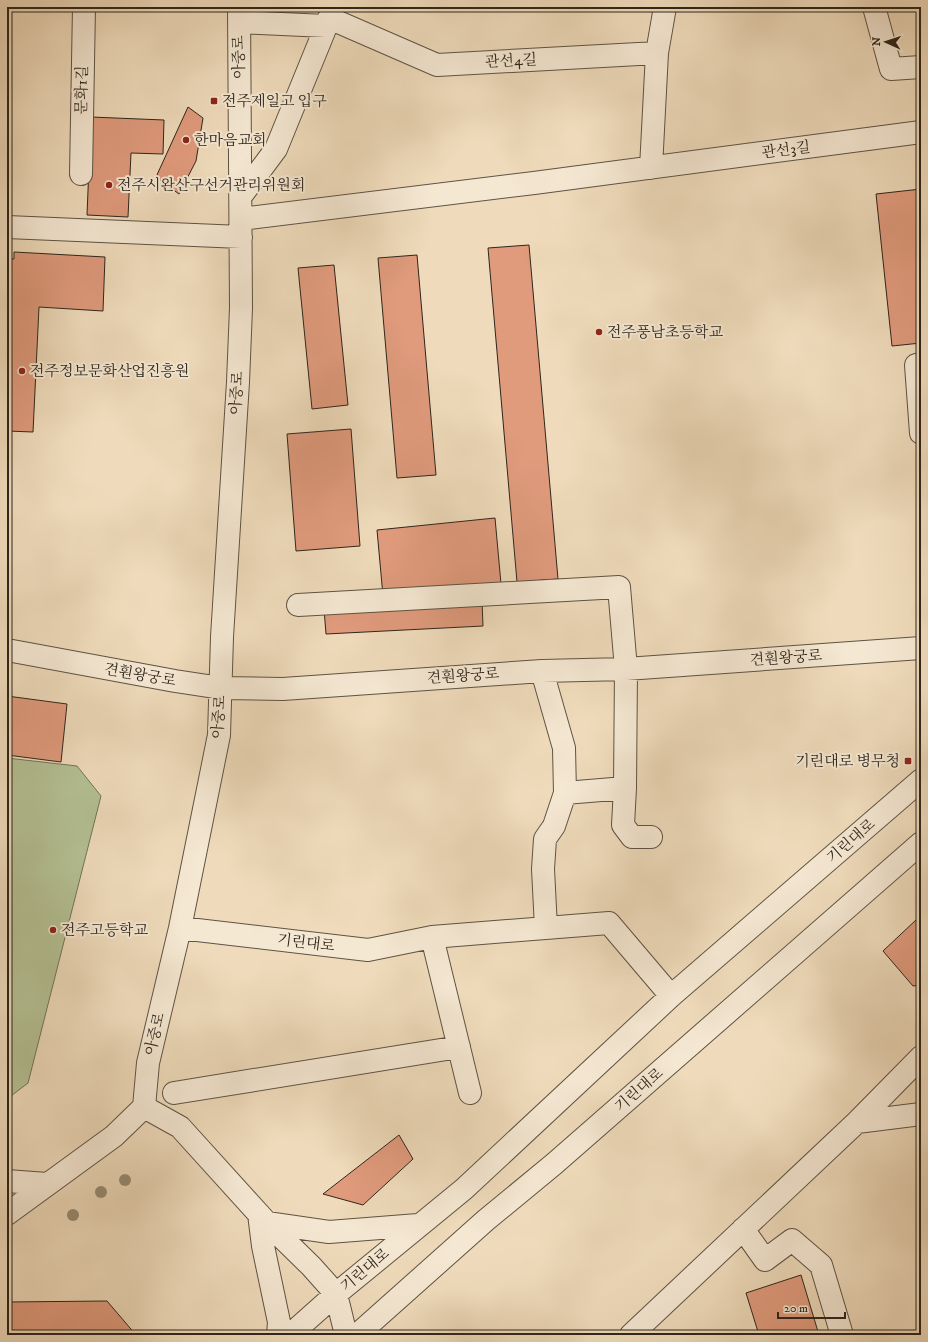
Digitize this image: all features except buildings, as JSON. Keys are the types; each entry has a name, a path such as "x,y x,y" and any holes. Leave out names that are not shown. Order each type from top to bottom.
{"street":[{"name":"문화1길","path":"81,174 84,7"},
{"path":"650,168 657,52 665,7"},
{"path":"874,7 891,69 921,67"},
{"path":"239,14 330,17 276,149 241,196"},
{"name":"아중로","path":"144,1107 148,1063 180,928 219,735 222,638 239,375 241,308 239,14"},
{"name":"관선4길","path":"330,17 436,65 657,52"},
{"name":"관선3길","path":"241,228 534,183 921,132"},
{"path":"7,227 241,228"},
{"path":"921,364 916,365 921,433"},
{"path":"298,605 618,587 626,670 624,825 632,837 651,836"},
{"name":"견훤왕궁로","path":"7,650 221,688 283,689 542,670 626,670 921,648"},
{"path":"542,670 564,748 565,793 554,826 545,839 544,869 546,928"},
{"name":"기린대로","path":"290,1335 418,1225 464,1189 672,996 921,780"},
{"path":"565,793 625,788"},
{"name":"기린대로","path":"357,1335 486,1220 572,1148 921,843"},
{"name":"기린대로","path":"180,928 368,950 432,937 610,923 672,996"},
{"path":"432,937 470,1093"},
{"path":"174,1093 459,1047"},
{"path":"631,1335 857,1122 921,1057"},
{"path":"7,1214 114,1136 144,1107 180,1127 263,1219 311,1266 336,1294 346,1335"},
{"path":"857,1122 921,1114"},
{"path":"7,1181 48,1184"},
{"path":"263,1219 330,1232 418,1225"},
{"path":"263,1219 263,1246 279,1322 278,1335"},
{"path":"743,1228 765,1260 792,1240 821,1265 842,1335"}],"green space":[{"path":"7,758 77,766 101,796 28,1083 7,1099"}],"place":[{"name":"전주제일고 입구","path":"214,101"},
{"name":"한마음교회","path":"186,140"},
{"name":"전주시완산구선거관리위원회","path":"109,185"},
{"name":"전주풍남초등학교","path":"599,332"},
{"name":"전주정보문화산업진흥원","path":"22,371"},
{"name":"기린대로 병무청","path":"908,761"},
{"name":"전주고등학교","path":"53,930"}]}
